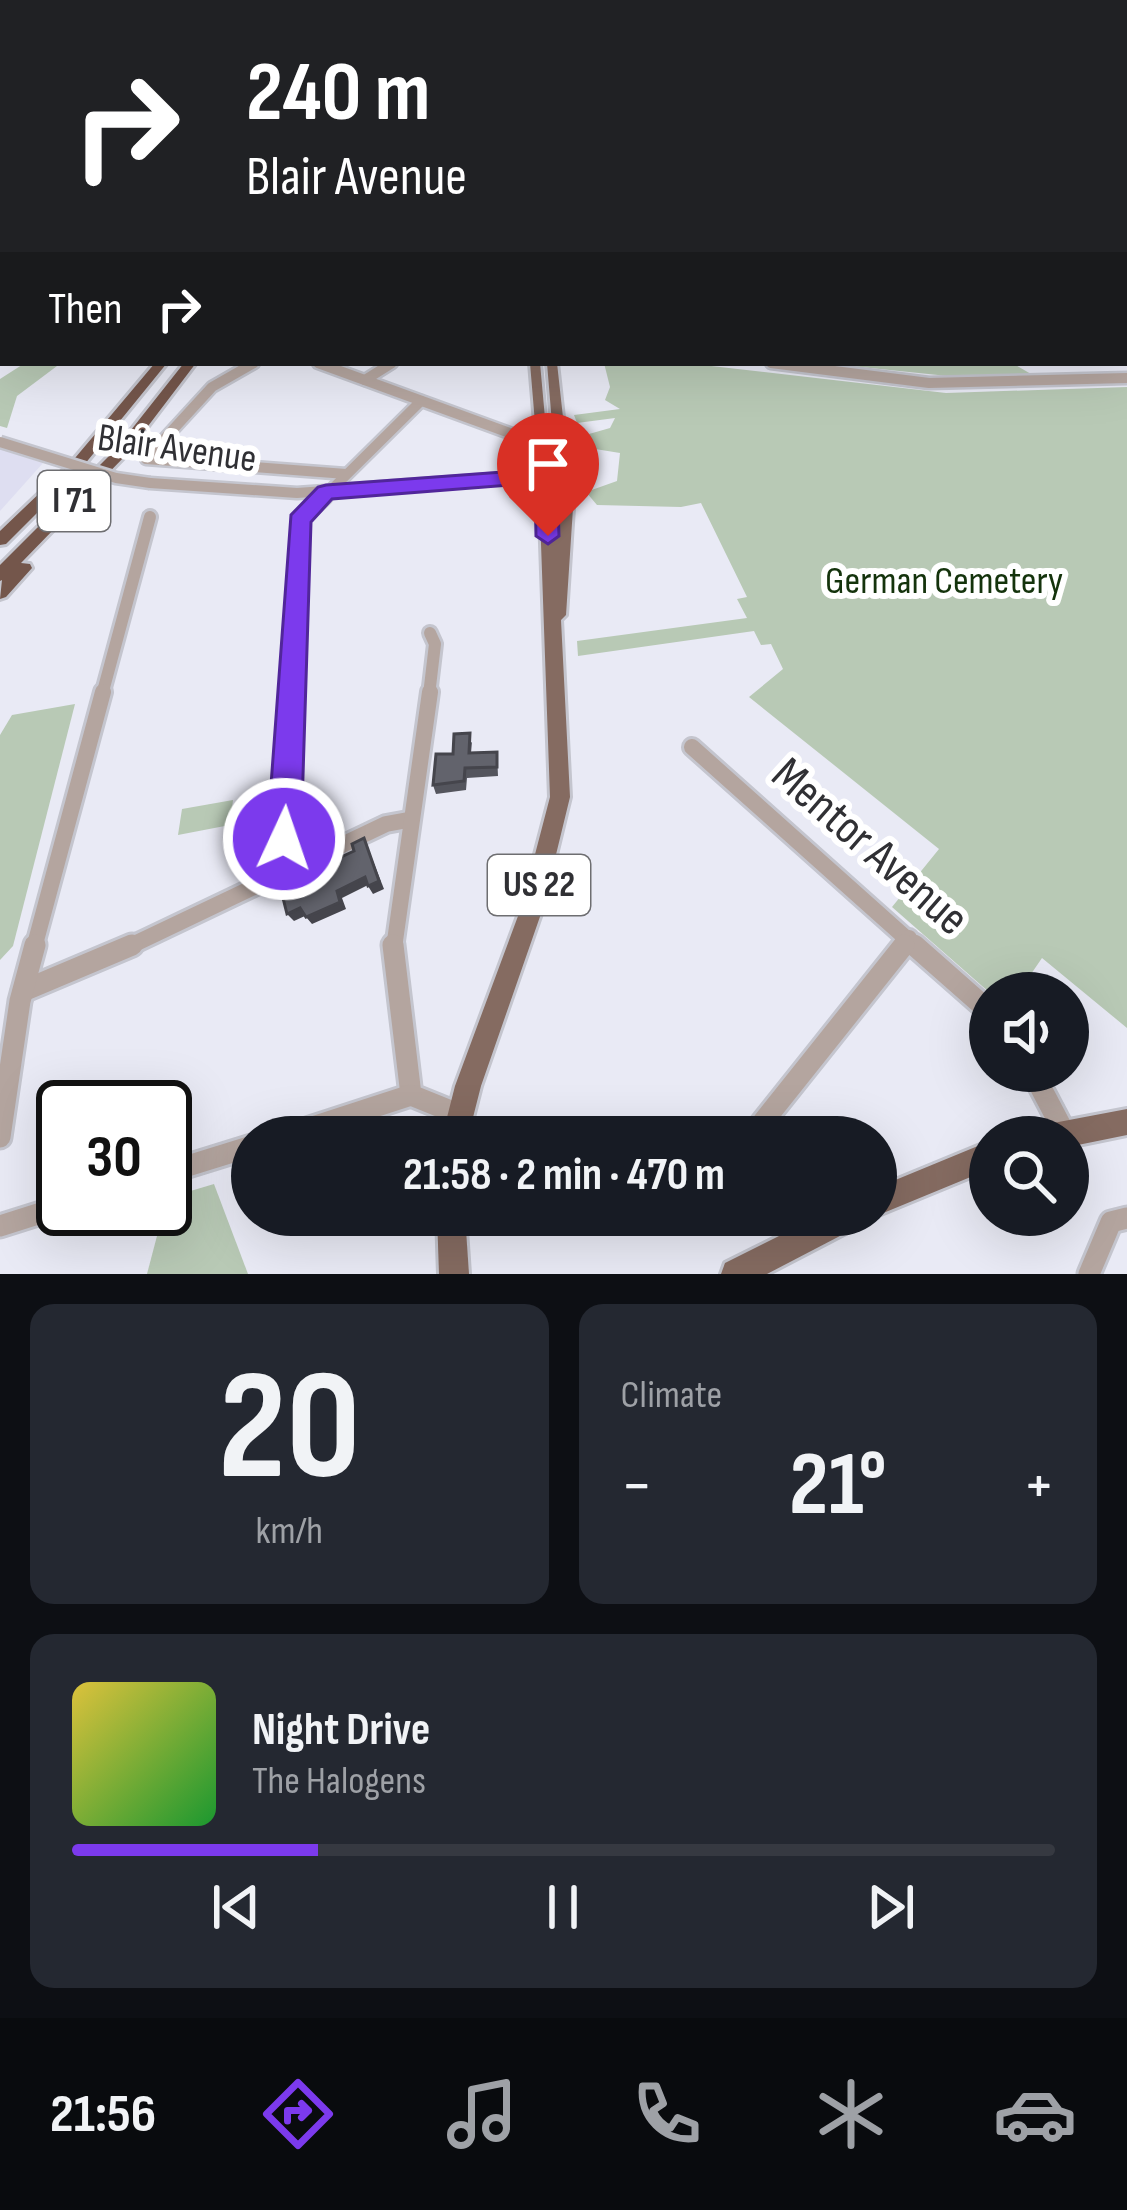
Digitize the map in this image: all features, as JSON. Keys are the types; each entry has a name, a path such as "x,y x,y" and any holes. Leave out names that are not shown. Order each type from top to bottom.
{"highway":[{"name":"I 71","path":"0,540 82,460 159,366"},
{"name":"I 71","path":"0,575 145,424 188,366"},
{"path":"0,593 103,487 142,441 145,424"}],"main road":[{"name":"US 22","path":"460,1116 558,821 555,645 535,366"},
{"name":"US 22","path":"552,366 565,474 555,645"},
{"path":"504,479 543,448"},
{"path":"1089,1129 1127,1122"},
{"path":"897,1193 969,1163"},
{"path":"452,1236 454,1274"},
{"path":"736,1274 810,1236"}],"street":[{"path":"249,366 212,386 146,459 346,473"},
{"path":"326,366 515,435"},
{"path":"365,380 387,366"},
{"path":"795,366 928,383 1127,378"},
{"path":"287,869 284,839 299,520 421,401"},
{"name":"Blair Avenue","path":"0,442 100,473 213,490 326,492 565,474"},
{"path":"0,1137 23,991 150,517"},
{"path":"411,1094 393,955 408,820 434,662 430,633"},
{"name":"Mentor Avenue","path":"692,747 969,993"},
{"path":"23,991 105,958 386,824 408,820"},
{"path":"768,1116 909,938"},
{"path":"411,1094 444,1116"},
{"path":"345,1116 411,1094"},
{"path":"192,1165 231,1153"},
{"path":"0,1226 36,1215"},
{"path":"1089,1274 1111,1222 1124,1217"}],"shaded area":[{"path":"0,449 43,463 0,511"}],"green space":[{"path":"20,366 57,366 17,396 7,428 0,426 0,379"},
{"name":"German Cemetery","path":"605,366 711,366 946,393 1127,387 1127,1028 1089,997 1089,972 1059,972 1042,958 1032,972 969,975 892,907 939,849 749,697 783,669 771,644 761,645 754,631 578,656 577,641 747,618 737,599 747,597 701,503 681,507 597,505 586,492 617,481 620,453 589,448 582,436 610,428 615,418 577,423 574,415 620,409 605,400 610,387"},
{"path":"851,366 1017,366 1031,374 967,378"},
{"path":"75,704 13,946 0,960 0,735 12,715"},
{"path":"233,800 230,825 178,835 182,809"},
{"path":"214,1184 248,1274 147,1274 157,1236 192,1236 192,1191"}],"building":[{"path":"470,733 469,753 497,752 497,767 465,768 464,781 433,785 436,754 453,754 454,734"},
{"path":"364,838 379,881 368,886 365,877 337,891 340,902 306,917 300,908 287,914 280,886 294,880 294,871 324,857 326,864 354,851 352,844"}],"route":[{"path":"284,839 299,520 310,507 326,492 546,476 548,536"}]}
